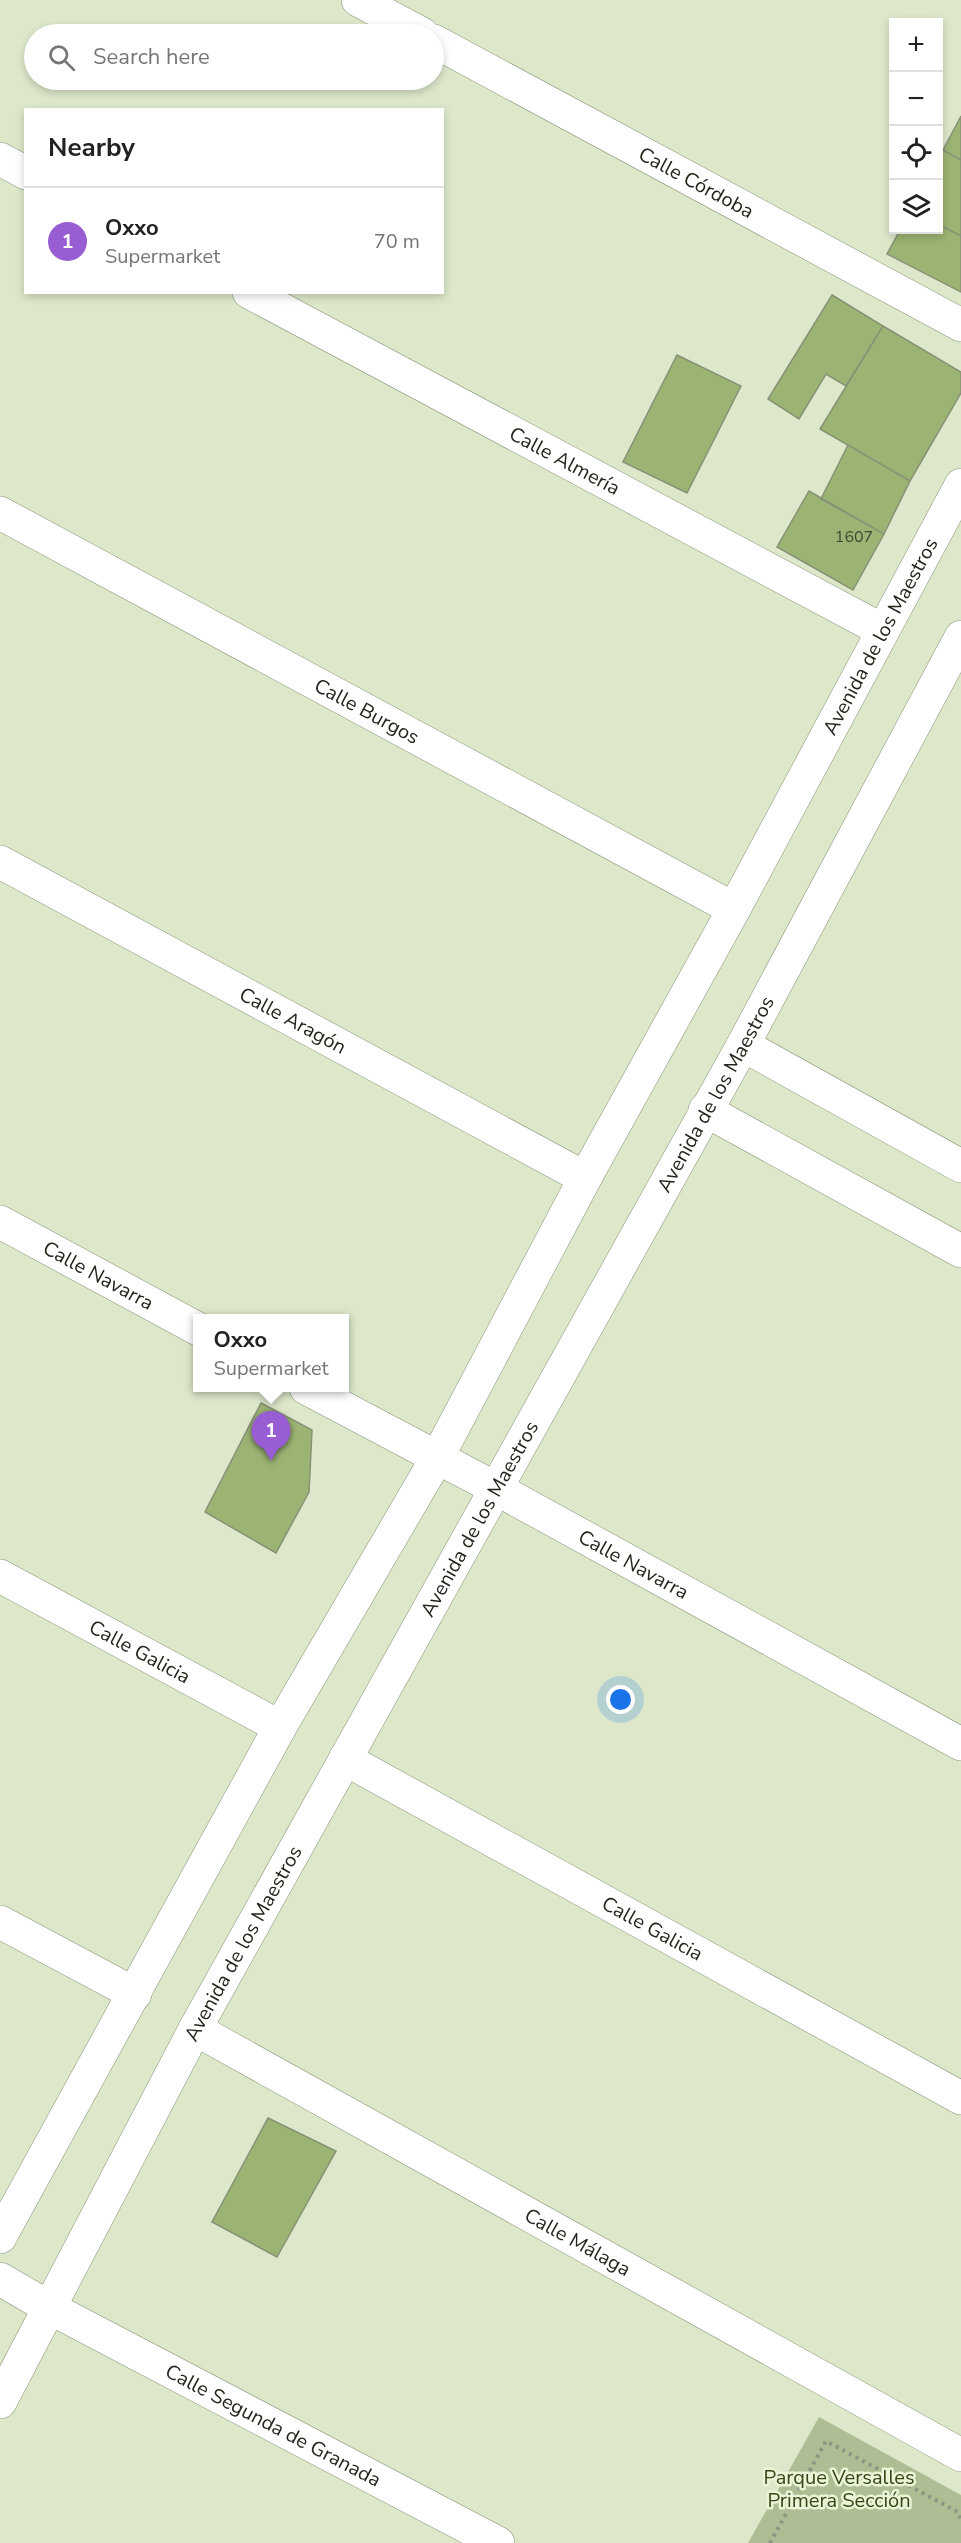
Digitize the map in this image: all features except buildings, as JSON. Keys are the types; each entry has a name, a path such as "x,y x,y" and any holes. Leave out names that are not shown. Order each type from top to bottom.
{"street":[{"path":"358,0 403,24"},
{"name":"Calle Córdoba","path":"444,46 961,326"},
{"path":"0,159 24,172"},
{"name":"Calle Almería","path":"253,294 882,630"},
{"name":"Avenida de los Maestros","path":"0,2237 280,1727 437,1458 585,1178 734,909 961,484"},
{"name":"Calle Burgos","path":"0,513 734,909"},
{"name":"Avenida de los Maestros","path":"0,2402 195,2029 705,1110 952,671 961,637"},
{"name":"Calle Aragón","path":"0,862 585,1178"},
{"path":"743,1046 961,1166"},
{"path":"705,1110 961,1251"},
{"name":"Calle Navarra","path":"0,1222 193,1326"},
{"name":"Calle Navarra","path":"313,1392 495,1488 961,1744"},
{"name":"Calle Galicia","path":"0,1576 280,1727"},
{"name":"Calle Galicia","path":"345,1759 961,2098"},
{"path":"0,1922 135,1994"},
{"name":"Calle Málaga","path":"195,2029 961,2455"},
{"name":"Calle Segunda de Granada","path":"0,2280 498,2543"}],"path":[{"path":"770,2543 826,2441 958,2512 961,2520"}],"green space":[{"name":"Parque Versalles Primera Sección","path":"819,2417 961,2495 961,2543 748,2543"}],"place":[{"name":"Oxxo","path":"271,1461"}]}
